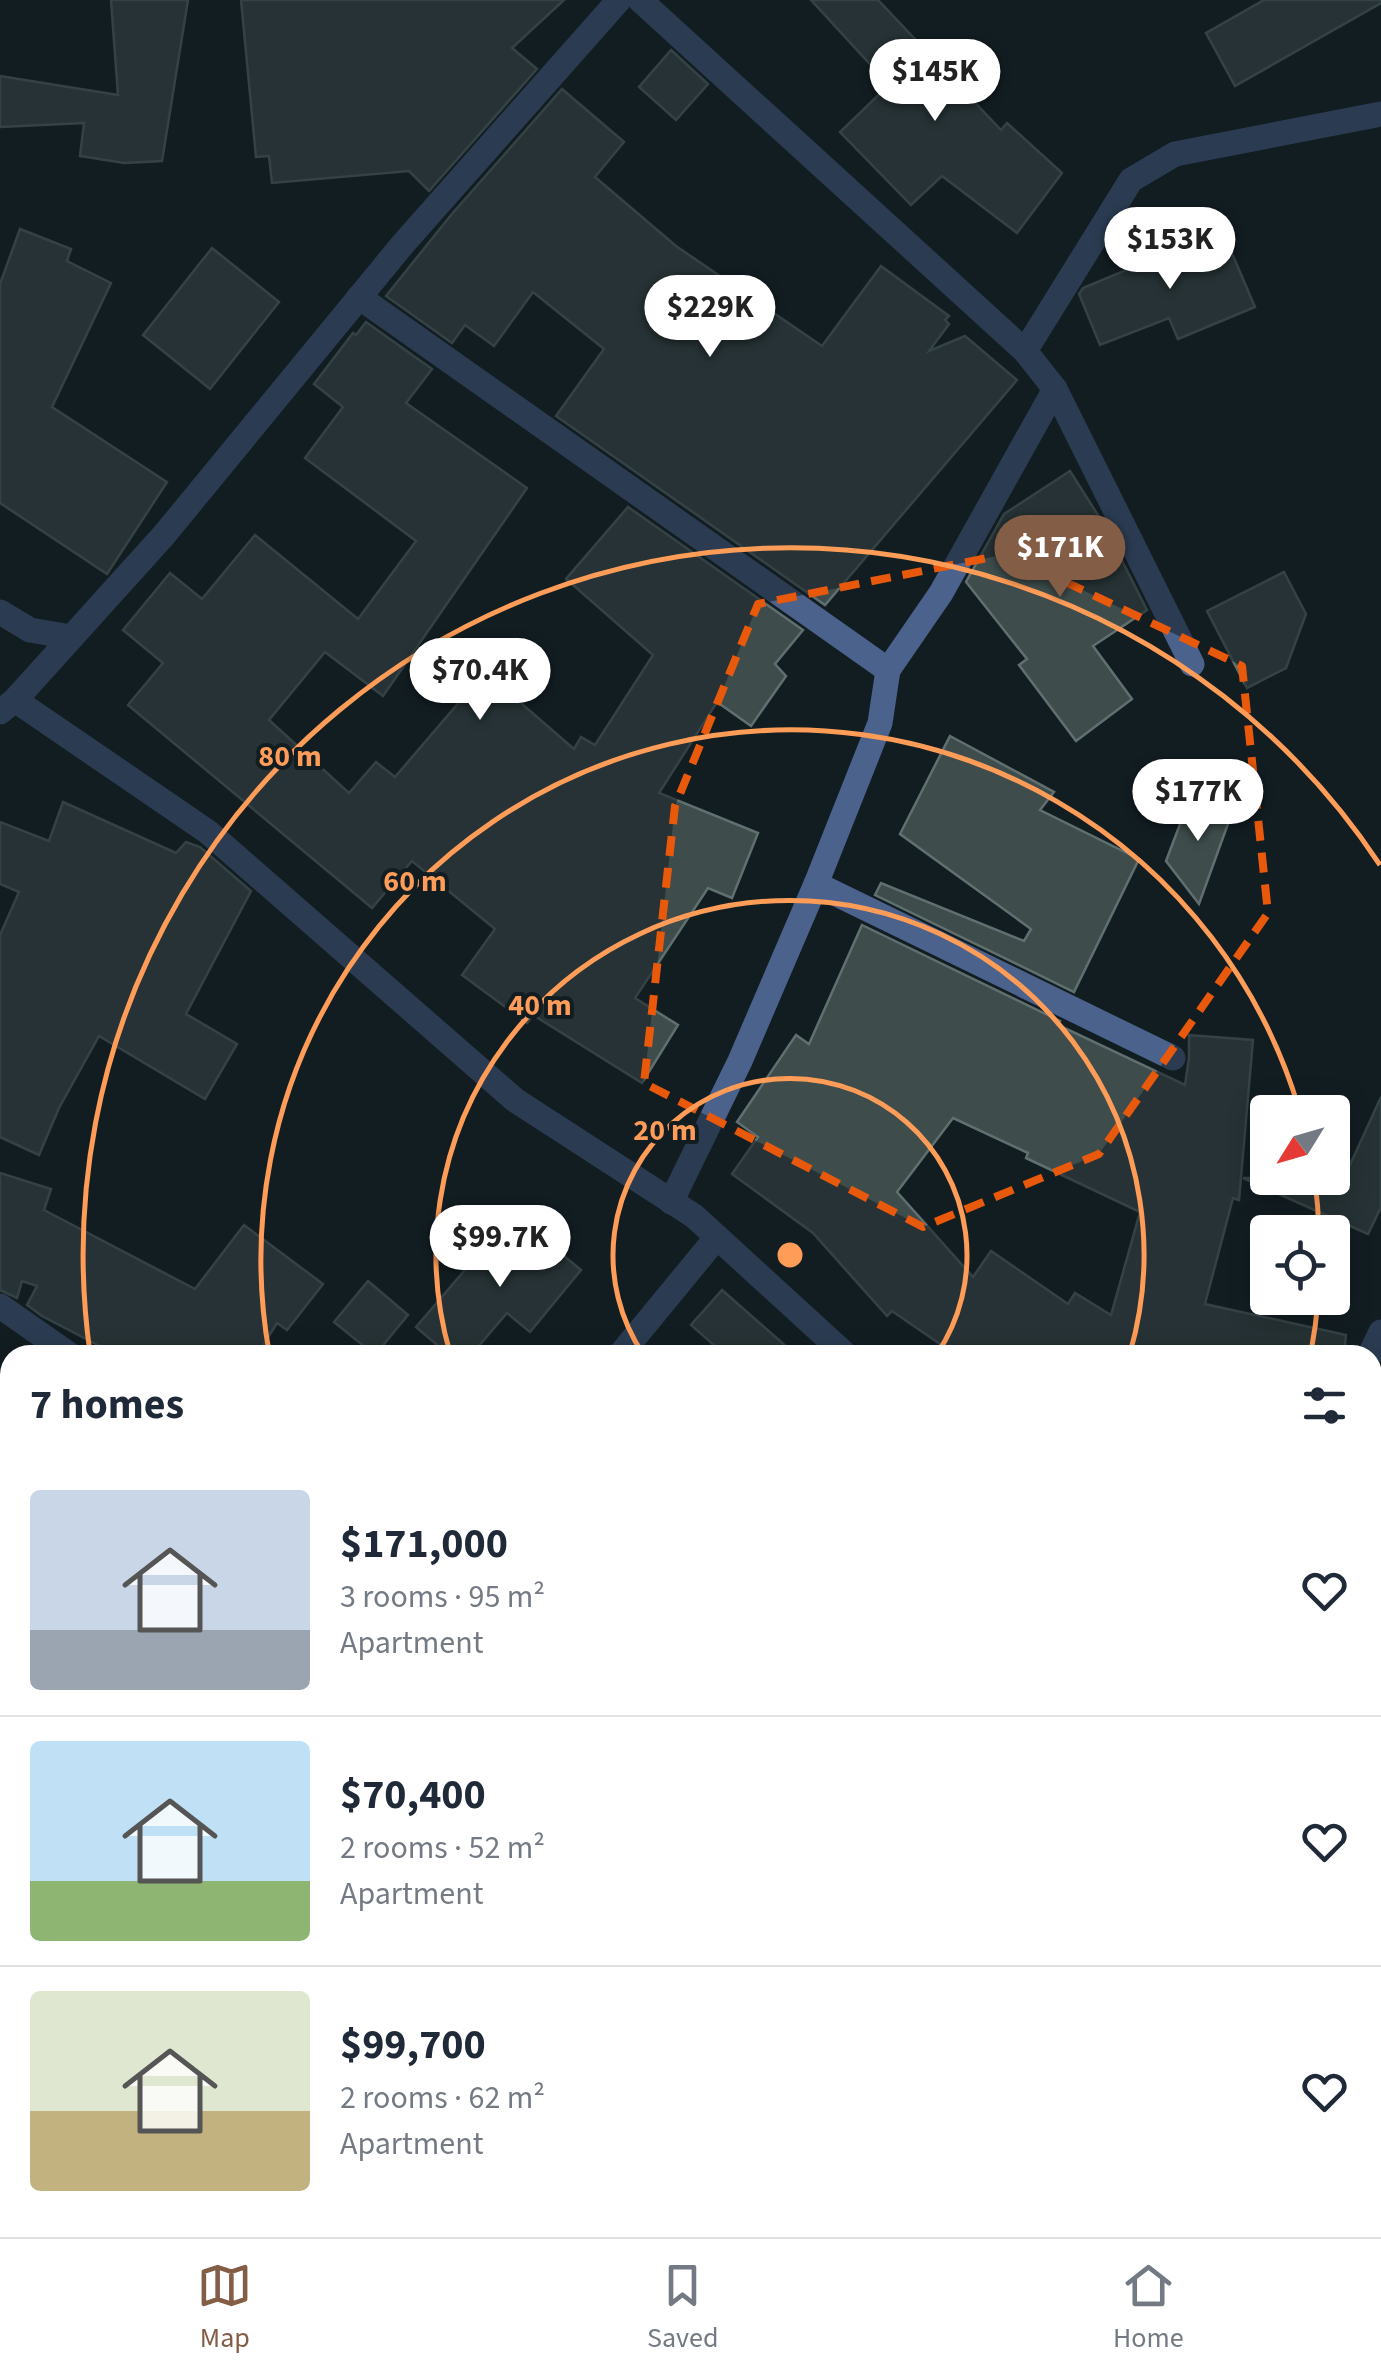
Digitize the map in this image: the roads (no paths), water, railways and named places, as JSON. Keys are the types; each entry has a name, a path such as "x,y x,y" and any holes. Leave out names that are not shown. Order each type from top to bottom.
{"street":[{"path":"618,0 403,244 164,535 7,706 208,832 515,1100 694,1216 835,1345"},
{"path":"640,0 1024,351 1056,389 1192,664"},
{"path":"1024,351 1132,180 1175,154 1381,114"},
{"path":"359,297 888,670"},
{"path":"671,1202 740,1061 816,884 880,723 888,670 941,593 1056,389"},
{"path":"0,612 30,630 71,637"},
{"path":"816,884 1173,1058"},
{"path":"628,1345 717,1237"},
{"path":"0,1306 56,1345"}]}
